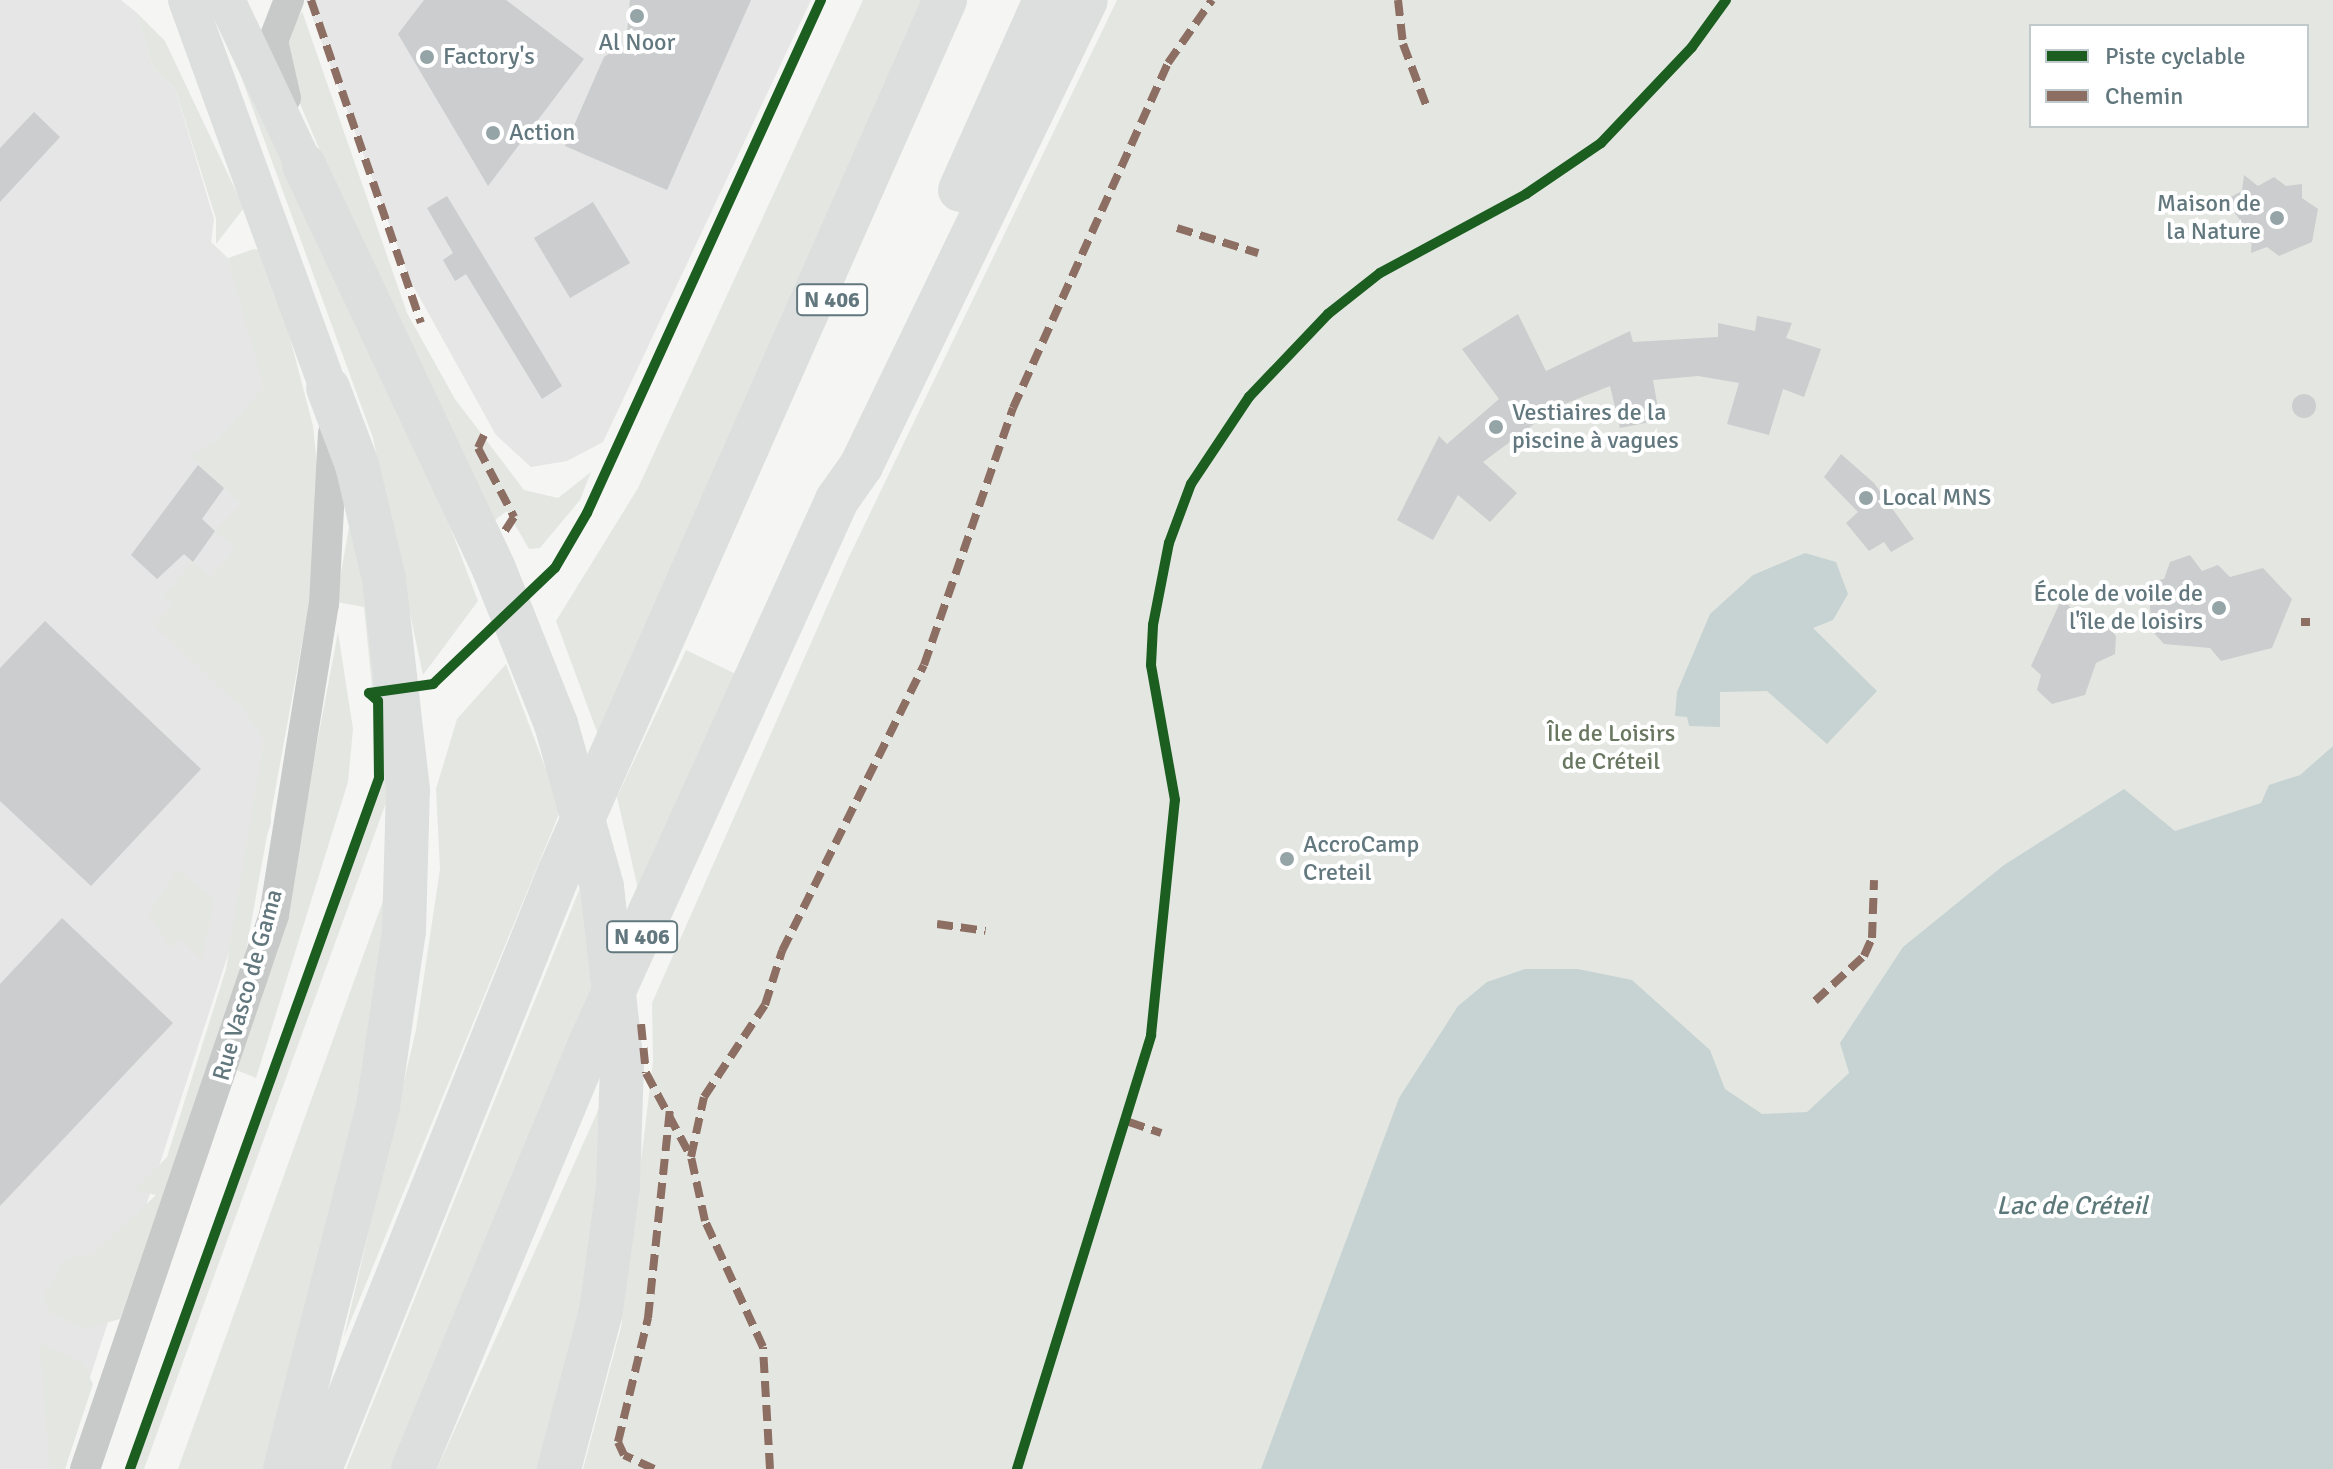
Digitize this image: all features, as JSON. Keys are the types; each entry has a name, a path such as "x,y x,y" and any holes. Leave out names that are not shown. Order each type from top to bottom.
{"highway":[{"path":"685,597 704,537 945,0"},
{"name":"N 406","path":"320,1469 559,873 685,597 710,558 972,0"},
{"path":"837,500 846,458 1045,0"},
{"name":"N 406","path":"413,1469 593,1037 837,500 861,466 1086,0"},
{"path":"304,165 494,569 556,724 602,887 622,1065 618,1187 601,1311 559,1469"},
{"path":"285,1469 378,1107 404,931 408,790 384,579 357,465 328,388"}],"main road":[{"path":"187,0 328,388"},
{"path":"226,0 304,165"}],"street":[{"path":"289,0 274,55 304,165"},
{"name":"Rue Vasco de Gama","path":"85,1469 120,1358 274,915 326,589 337,464 328,388"}],"shaded area":[{"path":"0,0 121,0 137,13 153,68 175,89 214,219 211,242 228,258 261,360 270,436 271,823 60,1469 0,1469"},
{"path":"306,0 811,0 603,442 567,461 531,467 496,435 410,280"}],"green space":[{"path":"863,0 927,0 600,740 556,621 638,488"},
{"name":"Île de Loisirs de Créteil","path":"1117,0 2333,0 2333,1469 583,1469 621,1327 653,1061 652,1003 848,559"},
{"path":"302,11 407,313 455,399 524,490 558,498 591,472 580,500 540,548 529,549 507,511 491,523 374,278 287,73 283,44"},
{"path":"137,13 165,41 244,208 216,244 216,219 175,89 153,68"},
{"path":"220,19 412,426 478,601 423,675 373,438"},
{"path":"254,249 264,251 272,269 313,426 320,490 314,577 244,962 120,1319 84,1329 50,1312 44,1296 66,1258 92,1255 156,1195 134,1190 167,1157 226,969 264,741 246,712 155,625 173,605 163,596 193,562 210,578 236,549 215,531 242,504 190,456 219,439 264,387 228,258"},
{"path":"351,515 390,685 372,687 364,607 336,602"},
{"path":"338,632 353,729 348,782 256,1078 234,1069 278,951"},
{"path":"686,650 744,678 641,902 617,797"},
{"path":"506,664 561,809 344,1337 416,1030 440,869 436,789 457,719"},
{"path":"388,768 395,778 144,1469 135,1469"},
{"path":"178,871 215,899 201,959 181,939 171,947 148,913"},
{"path":"582,883 596,1014 396,1469 346,1469"},
{"path":"388,887 373,1040 266,1469 178,1469"},
{"path":"605,1095 589,1282 542,1469 437,1469"},
{"path":"40,1344 82,1362 93,1384 65,1469 50,1469"}],"water":[{"path":"1805,553 1836,562 1848,594 1833,620 1813,628 1877,691 1827,744 1767,691 1720,692 1720,727 1689,726 1687,717 1675,716 1677,692 1710,614 1753,575"},
{"name":"Lac de Créteil","path":"2333,746 2333,1469 1261,1469 1399,1098 1458,1006 1487,982 1525,969 1578,969 1632,980 1710,1050 1725,1089 1762,1114 1807,1112 1849,1073 1840,1043 1903,947 2004,865 2124,789 2175,831 2261,803 2269,785 2300,775"}],"building":[{"name":"Action","path":"424,0 506,0 584,59 488,186 398,34"},
{"path":"630,0 751,0 667,190 565,146 604,57 626,43"},
{"path":"34,112 60,137 0,202 0,148"},
{"name":"Maison de la Nature","path":"2244,175 2258,186 2274,177 2286,186 2302,184 2302,198 2318,209 2312,242 2279,256 2267,247 2251,253 2252,236 2225,200 2242,191"},
{"path":"447,196 562,386 542,399 466,274 455,281 443,260 453,253 427,208"},
{"path":"593,202 630,263 570,298 534,238"},
{"name":"Vestiaires de la piscine à vagues","path":"1518,314 1546,371 1630,331 1633,342 1718,337 1718,323 1755,331 1757,316 1792,323 1786,338 1821,349 1804,397 1783,389 1769,435 1727,424 1739,383 1698,376 1653,380 1660,420 1620,428 1610,386 1557,407 1483,462 1517,493 1490,522 1458,495 1433,540 1397,520 1439,436 1447,444 1499,399 1462,349"},
{"path":"2304,394 2315,401 2316,406 2309,417 2304,418 2293,411 2292,406 2299,395"},
{"name":"Local MNS","path":"1841,454 1874,483 1914,539 1891,552 1884,542 1869,551 1846,523 1858,512 1824,477"},
{"path":"198,465 224,488 202,519 215,531 193,562 184,554 157,579 131,555"},
{"name":"École de voile de l'île de loisirs","path":"2190,555 2202,571 2218,565 2230,577 2263,568 2292,599 2272,648 2221,661 2210,648 2164,644 2153,632 2147,582 2164,579 2170,562"},
{"path":"2062,598 2086,625 2104,622 2116,636 2115,654 2096,663 2085,695 2052,704 2037,690 2041,675 2031,666"},
{"path":"45,621 201,769 91,886 0,801 0,668"},
{"path":"62,918 173,1023 0,1206 0,984"}],"marked path":[{"path":"311,0 421,323"},
{"path":"770,1469 763,1347 705,1221 691,1157 704,1097 765,1005 782,951 924,665 1013,408 1168,63 1212,0"},
{"path":"1398,0 1403,44 1428,110"},
{"path":"1177,228 1258,253"},
{"path":"484,435 478,448 514,517 505,531"},
{"path":"2301,622 2310,622"},
{"path":"1815,1001 1864,956 1872,938 1874,880"},
{"path":"937,924 986,931"},
{"path":"641,1024 646,1073 691,1157"},
{"path":"654,1469 624,1455 618,1442 648,1318 670,1109"},
{"path":"1129,1122 1161,1133"}],"cycle path":[{"path":"130,1469 379,778 378,701 369,693 433,684 555,568 587,513 821,0"},
{"path":"1017,1469 1151,1035 1175,800 1151,665 1153,625 1169,543 1191,484 1249,397 1328,314 1380,273 1526,194 1601,143 1692,47 1726,0"}],"place":[{"name":"Al Noor","path":"637,16"},
{"name":"Factory's","path":"427,57"},
{"name":"Action","path":"493,133"},
{"name":"Maison de la Nature","path":"2277,218"},
{"name":"Vestiaires de la piscine à vagues","path":"1496,427"},
{"name":"Local MNS","path":"1866,498"},
{"name":"École de voile de l'île de loisirs","path":"2219,608"},
{"name":"AccroCamp Creteil","path":"1287,859"}]}
